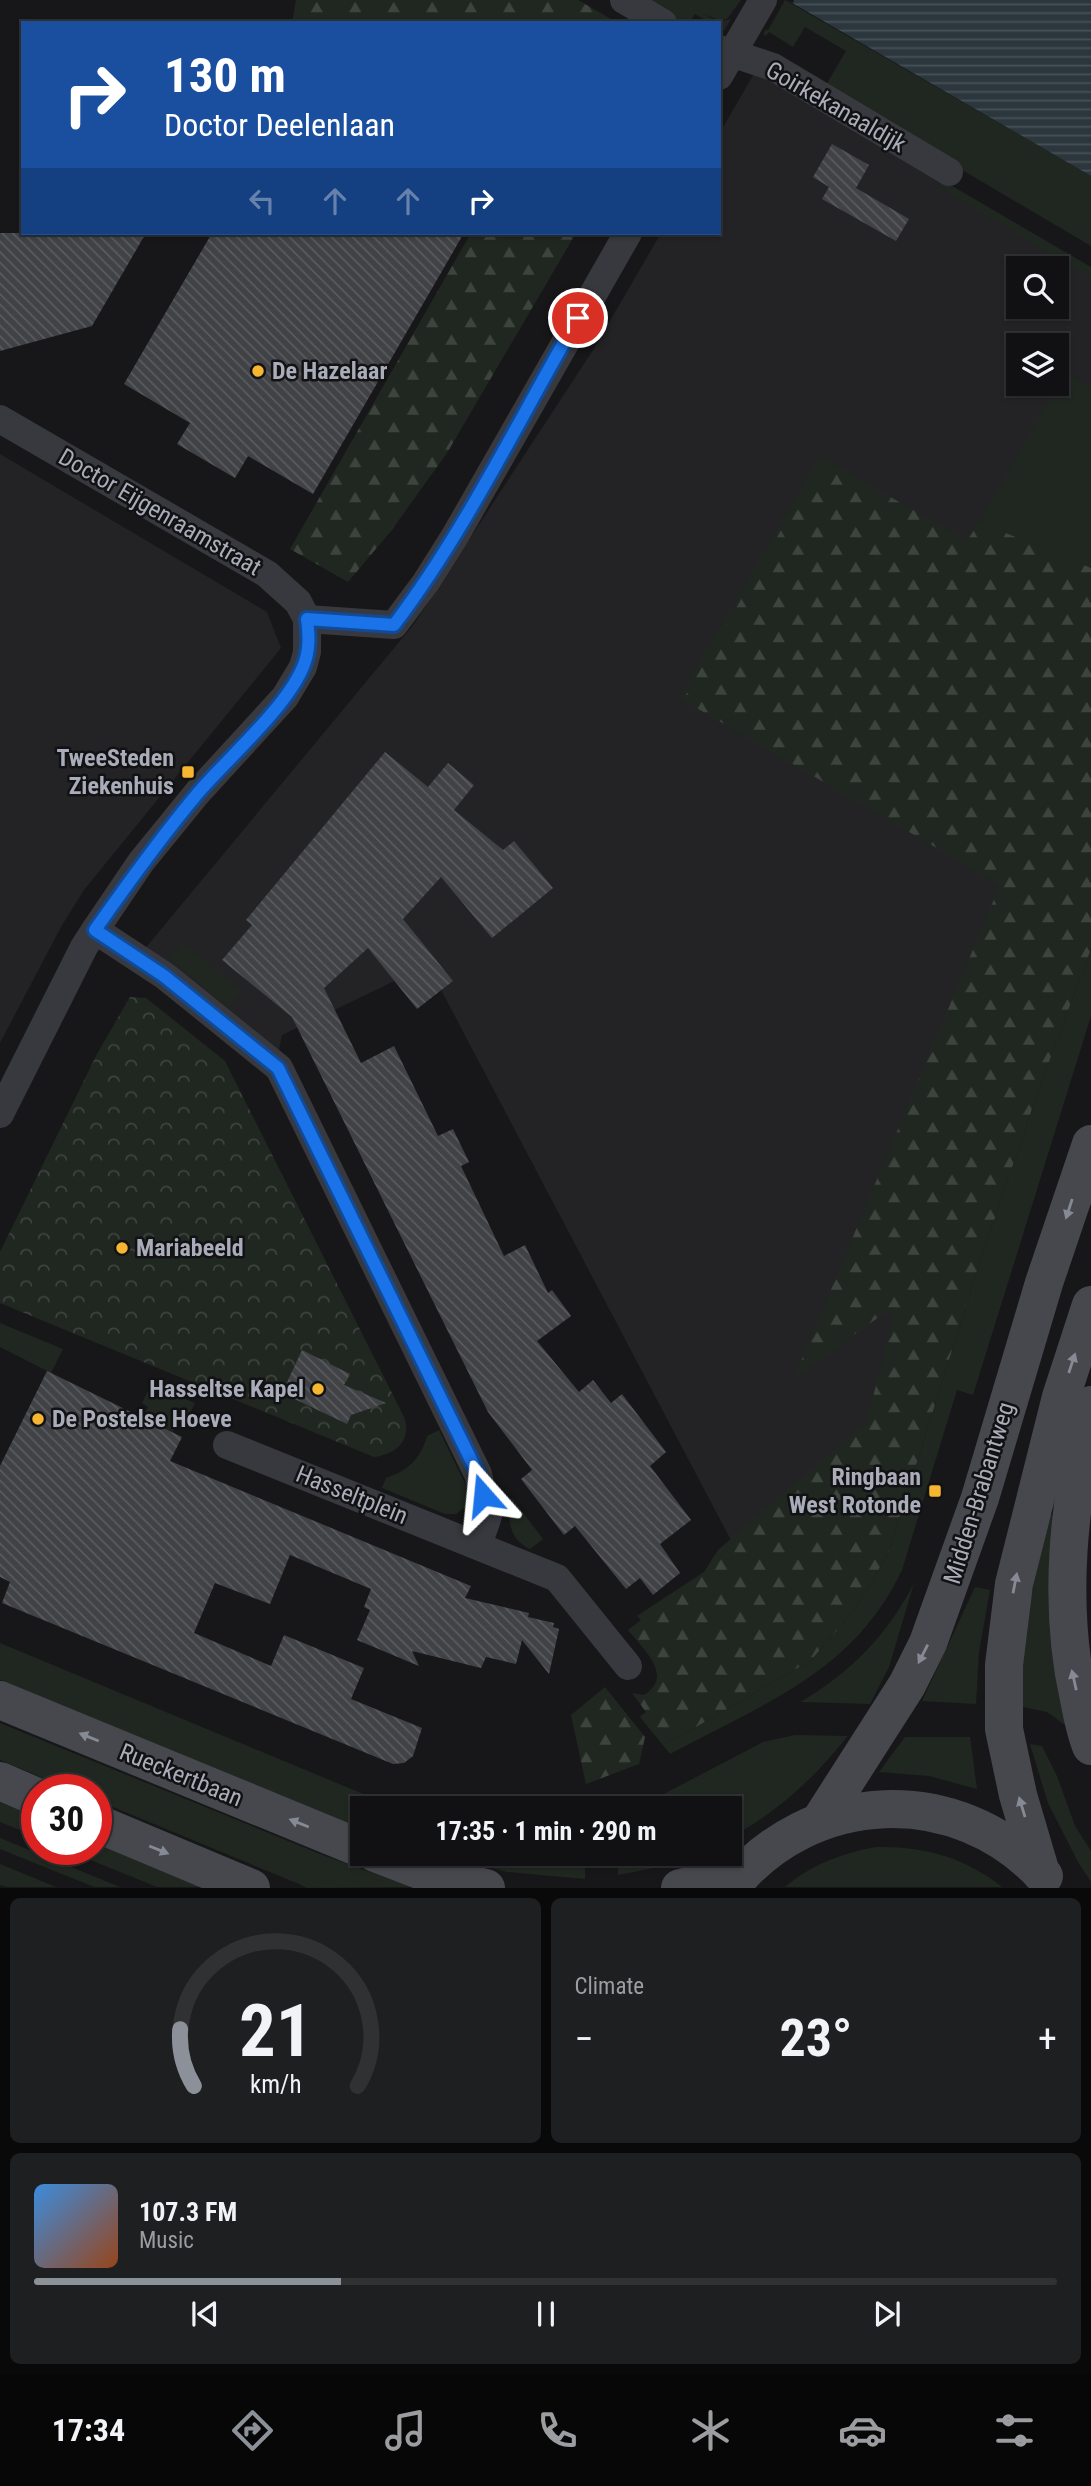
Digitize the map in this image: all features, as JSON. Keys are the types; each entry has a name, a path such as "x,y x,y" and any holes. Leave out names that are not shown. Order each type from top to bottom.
{"main road":[{"name":"Midden-Brabantweg","path":"820,1821 906,1685 928,1643 972,1520 1044,1283 1091,1144"},
{"name":"Midden-Brabantweg","path":"1048,1880 1018,1795 1005,1736 1004,1665 1014,1584 1061,1397 1090,1314"},
{"path":"1091,1405 1070,1524 1067,1595 1071,1666 1091,1746"},
{"name":"Rueckertbaan","path":"0,1700 350,1844"},
{"path":"0,1781 21,1790"},
{"path":"680,1888 736,1881 778,1843 820,1821 839,1815 898,1808 939,1814 977,1826 1011,1846 1048,1880"},
{"path":"112,1830 251,1888"},
{"path":"409,1866 486,1888"}],"street":[{"path":"624,0 660,21"},
{"path":"724,60 764,0"},
{"name":"Goirkekanaaldijk","path":"724,60 773,67 949,172"},
{"path":"0,1114 95,930 158,842 198,792 285,696 303,667 307,652 307,619 394,625 426,582 627,235"},
{"name":"Doctor Eijgenraamstraat","path":"0,419 267,574 298,602 307,619"},
{"path":"95,930 164,976 278,1068 478,1474 488,1516 478,1545"},
{"name":"Hasseltplein","path":"227,1445 557,1578 628,1666"}],"shaded area":[{"path":"787,0 793,3 794,0 1091,0 1091,176"},
{"path":"755,72 1061,256 1006,256 1006,319 1069,319 1069,261 1091,274 1091,718 880,1420 755,1586 428,965 282,1035 276,1065 138,957 414,624 593,350 660,235 721,235 721,131"},
{"path":"0,454 267,612 281,648 84,890 61,927 0,1043"}],"green space":[{"path":"296,0 578,0 615,21 292,21"},
{"path":"642,0 741,0 727,19 718,20 704,14 716,21 707,21 695,14 690,21 679,21"},
{"path":"785,0 1091,176 1091,246 826,85 846,51 805,27 793,47 769,32 766,36 763,34"},
{"path":"731,19 724,31 721,29 721,21"},
{"path":"942,180 1091,267 1091,279 1069,266 1069,256 1053,256 939,185"},
{"path":"470,235 575,235 447,453 391,531 348,582 290,549"},
{"path":"1069,374 1091,387 1091,568 979,522 1051,396 1069,396"},
{"path":"820,456 840,468 828,489 810,480 683,700 679,697"},
{"path":"840,468 967,541 979,522 1091,568 1091,949 1037,1094 977,1271 888,1554 853,1612 811,1660 662,1744 640,1717 646,1712 632,1693 644,1695 653,1688 657,1671 648,1654 628,1630 641,1620 637,1616 704,1572 718,1550 866,1423 894,1318 887,1311 794,1378 1000,885 683,700 810,480 828,489"},
{"path":"182,942 242,992 227,1006 170,959"},
{"path":"1091,949 1091,1016 973,1395 957,1390 902,1570 882,1605 859,1635 832,1660 772,1701 670,1754 662,1744 811,1660 853,1612 888,1554 977,1271 1037,1094"},
{"path":"130,997 146,998 225,1061 404,1417 404,1439 389,1453 374,1457 0,1303 0,1252 97,1054"},
{"path":"0,1323 63,1349 51,1373 0,1347"},
{"path":"151,1385 195,1403 186,1421 178,1419 173,1432 143,1418 148,1407 142,1403"},
{"path":"439,1430 470,1494 468,1505 456,1514 445,1514 382,1488 386,1478 401,1472 412,1463 427,1436"},
{"path":"512,1498 543,1539 530,1549 514,1535 508,1501"},
{"path":"1049,1514 1063,1518 1065,1725 1047,1712 1023,1707 1023,1634"},
{"path":"914,1583 889,1667 870,1704 800,1702 836,1678 866,1651 904,1602"},
{"path":"975,1587 990,1590 979,1652 976,1704 922,1701"},
{"path":"0,1643 368,1796 350,1796 350,1824 0,1680"},
{"path":"605,1687 645,1737 639,1764 586,1784 571,1715"},
{"path":"0,1723 350,1866 412,1887 307,1888 112,1807 112,1774 34,1774 0,1760"},
{"path":"795,1735 848,1736 794,1793 742,1830 742,1796 660,1796 763,1742"},
{"path":"905,1737 970,1737 977,1789 929,1776 879,1772"},
{"path":"1030,1744 1042,1746 1057,1776 1075,1826 1091,1851 1091,1882 1048,1803"},
{"path":"0,1802 21,1811 21,1831 0,1822"},
{"path":"0,1838 21,1847 21,1857 0,1849"},
{"path":"876,1847 911,1849 943,1855 973,1868 1002,1887 785,1887 805,1872 828,1861"},
{"path":"112,1849 206,1887 157,1887 103,1865 112,1865"},
{"path":"0,1864 56,1887 0,1885"},
{"path":"40,1865 66,1865 120,1887 94,1887"},
{"path":"484,1866 585,1866 585,1879 507,1872"},
{"path":"618,1866 662,1866 659,1867 618,1875"}],"building":[{"path":"832,144 869,165 856,188 909,219 896,241 822,199 829,187 813,177"},
{"path":"0,233 145,235 92,326 0,351"},
{"name":"De Hazelaar","path":"211,235 463,235 313,494 248,456 235,478 177,444 190,423 124,384"},
{"path":"385,752 428,787 448,763 474,785 454,810 503,850 514,841 553,888 492,938 441,877 403,919 453,981 417,1009 368,948 324,988 361,1063 394,1046 438,1136 453,1129 469,1162 461,1166 504,1256 525,1245 548,1293 552,1290 571,1316 537,1341 579,1392 593,1380 611,1403 622,1394 666,1452 650,1466 691,1520 660,1544 680,1573 653,1595 640,1578 626,1589 575,1526 564,1535 521,1479 532,1470 488,1412 292,1017 222,960 252,925 246,920"},
{"name":"Hasseltse Kapel","path":"302,1350 350,1374 344,1385 386,1403 351,1415 347,1424 282,1393"},
{"path":"47,1371 182,1437 170,1461 471,1586 465,1598 529,1613 528,1617 554,1623 553,1627 559,1629 549,1674 522,1640 516,1664 486,1657 481,1668 412,1651 419,1666 357,1640 370,1610 364,1607 371,1589 290,1555 270,1604 215,1583 194,1633 271,1666 284,1635 364,1668 351,1699 422,1728 413,1756 404,1763 393,1764 2,1603 10,1582 0,1577 0,1466"}],"place":[{"name":"De Hazelaar","path":"258,371"},
{"name":"TweeSteden Ziekenhuis","path":"188,772"},
{"name":"Mariabeeld","path":"122,1248"},
{"name":"Hasseltse Kapel","path":"318,1389"},
{"name":"De Postelse Hoeve","path":"38,1419"},
{"name":"Ringbaan West Rotonde","path":"935,1491"}],"route":[{"path":"483,1495 478,1474 278,1068 164,976 95,930 141,862 198,792 285,696 303,667 309,636 307,619 394,625 455,536 578,318"}]}
